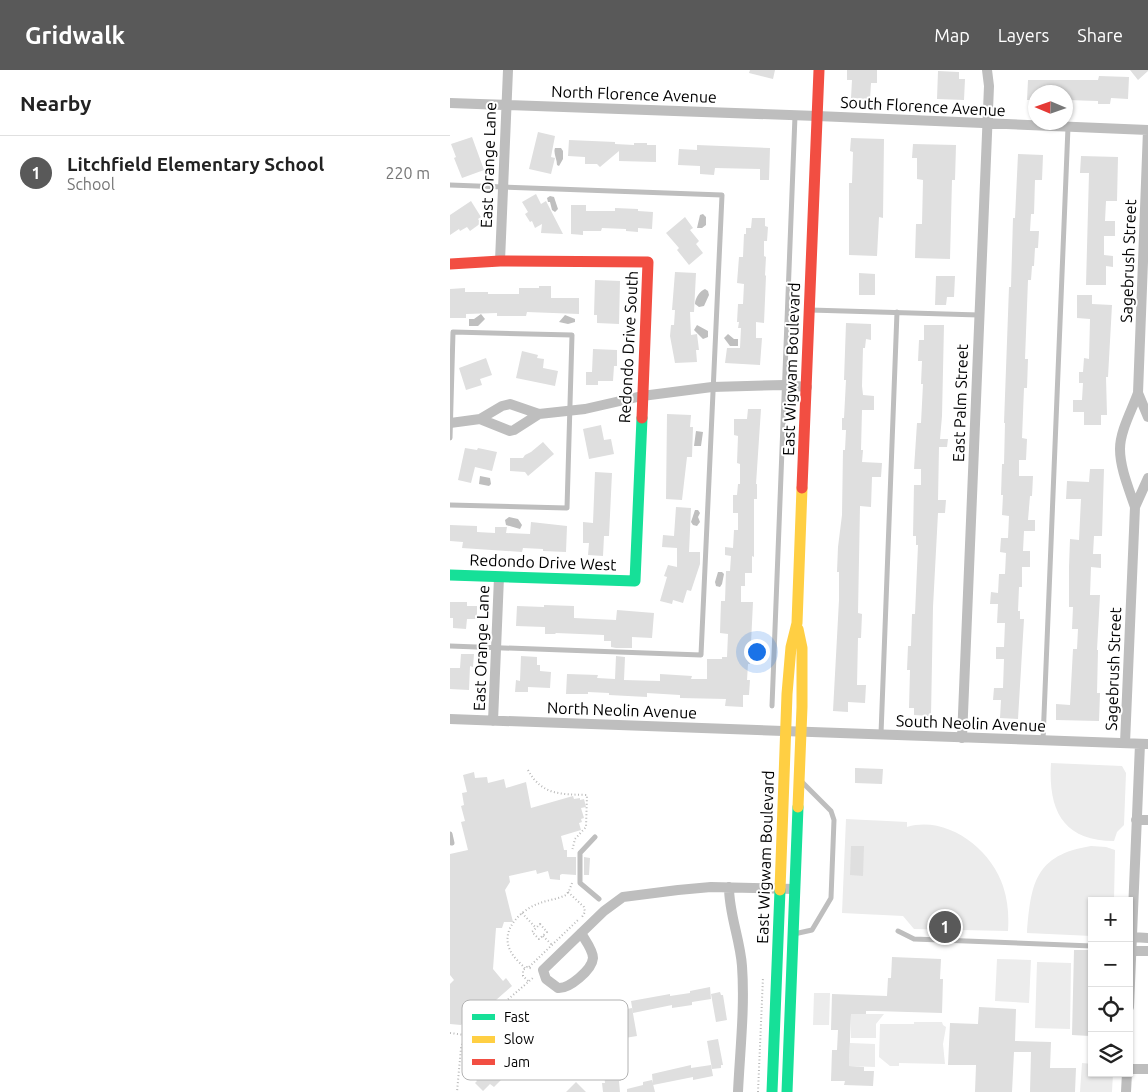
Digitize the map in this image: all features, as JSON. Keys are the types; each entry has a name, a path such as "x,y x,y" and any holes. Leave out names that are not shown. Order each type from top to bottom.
{"street":[{"name":"East Orange Lane","path":"500,261 508,70"},
{"name":"East Wigwam Boulevard","path":"787,1092 799,779 793,732 791,647 797,624 819,70"},
{"name":"East Palm Street","path":"962,738 989,86 988,70"},
{"name":"North Florence Avenue","path":"450,103 817,116"},
{"name":"South Florence Avenue","path":"817,116 1028,126"},
{"name":"South Florence Avenue","path":"1073,127 1148,130"},
{"name":"Sagebrush Street","path":"1125,743 1134,507 1120,450 1124,432 1138,393 1148,130"},
{"path":"450,264 500,261"},
{"name":"Redondo Drive South","path":"500,261 648,262 634,581"},
{"path":"480,419 510,431 538,414 585,409 642,396 712,387 784,385 807,387"},
{"name":"Sagebrush Street","path":"1138,393 1148,417"},
{"path":"450,423 480,419 502,406 510,404 538,414"},
{"name":"Sagebrush Street","path":"1134,507 1148,478"},
{"name":"Redondo Drive West","path":"450,575 634,581"},
{"name":"East Orange Lane","path":"493,721 499,577"},
{"name":"North Neolin Avenue","path":"450,719 793,732"},
{"name":"East Wigwam Boulevard","path":"772,1092 780,888 793,732"},
{"name":"South Neolin Avenue","path":"793,732 1144,744"},
{"path":"1133,908 1136,820 1144,744"},
{"path":"1136,820 1148,820"},
{"path":"730,887 730,904 739,944 742,969 743,999 738,1092"},
{"path":"581,933 592,954 590,965 568,987 554,986 546,979 543,970 581,933 604,912 623,897 695,888 795,889"},
{"path":"1133,937 1148,938"},
{"path":"1133,949 1148,951"},
{"path":"1133,1069 1148,1069"},
{"path":"1126,1092 1127,1077"}],"lane":[{"path":"772,706 795,115"},
{"path":"1043,740 1068,130"},
{"path":"450,185 722,194 701,655 450,646"},
{"path":"810,310 979,315"},
{"path":"881,735 897,312"},
{"path":"450,438 453,332 572,335 567,508 450,504"},
{"path":"793,934 812,930 831,898 834,820 831,811 799,779"},
{"path":"450,834 452,844"},
{"path":"595,837 580,852 580,883 599,900"},
{"path":"898,931 914,939 1088,946"}],"path":[{"path":"528,770 537,783 545,790 587,795 586,827 574,839 572,857"},
{"path":"525,968 511,952 508,942 511,928 522,913 535,905 563,896 568,892 572,883"},
{"path":"529,982 522,974 525,968 529,967 585,912 584,907 568,892"},
{"path":"522,913 536,928"},
{"path":"540,924 547,932 539,940 532,932 536,928 540,924"},
{"path":"543,936 552,945"},
{"path":"508,1000 538,974 529,967"},
{"path":"457,1092 462,1048"}],"shaded area":[{"path":"555,148 561,148 563,151 563,159 559,166 557,165 554,152"},
{"path":"550,196 554,197 558,209 555,212 552,210 550,202 548,202 547,198"},
{"path":"703,214 706,217 706,225 702,228 697,228 700,215"},
{"path":"705,289 709,295 704,306 699,307 695,304 696,299"},
{"path":"481,314 485,319 478,326 469,326 469,319 474,319"},
{"path":"565,315 575,319 575,322 568,324 559,322"},
{"path":"697,325 708,331 708,337 703,339 694,330"},
{"path":"728,334 734,339 738,339 738,346 730,346 724,338"},
{"path":"696,431 703,432 701,446 694,446"},
{"path":"480,476 490,478 491,484 489,486 479,484"},
{"path":"695,510 698,510 700,513 698,517 700,522 697,526 691,522"},
{"path":"509,517 518,519 522,525 520,529 506,525 505,520"},
{"path":"718,572 724,574 720,587 716,586 715,582"},
{"path":"1051,763 1122,766 1126,773 1124,825 1117,832 1114,841 1097,840 1082,835 1071,829 1062,820 1052,795"},
{"path":"846,819 907,822 907,827 937,826 966,838 989,859 997,872 1006,897 1008,931 914,929 903,916 842,913"},
{"path":"1091,846 1115,850 1114,897 1088,897 1088,936 1027,933 1034,886 1040,874 1047,864 1058,856 1072,850"},
{"path":"997,959 1031,960 1029,1003 995,1001"},
{"path":"1037,962 1071,963 1070,1029 1035,1028"},
{"path":"814,993 830,993 829,1025 813,1025"},
{"path":"851,1014 884,1014 876,1024 876,1038 851,1038"},
{"path":"914,1022 942,1022 946,1027 943,1044 945,1064 899,1063 899,1066 890,1066 879,1057 880,1024 914,1024"},
{"path":"850,1043 875,1044 875,1067 849,1066"},
{"path":"1082,1063 1088,1064 1088,1077 1113,1077 1112,1092 1080,1092"}],"building":[{"path":"750,70 775,70 773,79 749,73"},
{"path":"847,70 877,70 877,83 871,83 870,99 851,98 852,80 847,80"},
{"path":"1130,70 1148,70 1148,71 1138,80"},
{"path":"938,71 959,72 959,79 965,79 964,100 937,99"},
{"path":"1099,76 1129,77 1128,99 1111,98 1110,104 1098,104 1098,101 1073,100 1073,85 1028,85 1027,100 1028,80 1098,80"},
{"path":"538,132 555,136 551,157 555,158 551,174 529,169"},
{"path":"472,137 484,170 462,178 451,144"},
{"path":"851,138 884,139 883,218 879,217 877,256 849,255 849,183 852,183 853,152 850,151"},
{"path":"569,140 656,145 656,162 619,161 619,151 600,167 597,164 585,164 585,157 568,156"},
{"path":"913,144 956,145 955,180 952,180 950,259 915,258 916,224 922,224 923,180 917,179 917,158 912,158"},
{"path":"697,145 770,148 769,180 760,180 760,169 715,168 714,175 700,174 700,166 678,165 679,149 697,150"},
{"path":"1018,154 1043,155 1042,180 1035,180 1034,214 1031,214 1030,231 1039,231 1038,248 1035,248 1031,280 1028,280 1025,359 1028,359 1027,388 1024,388 1022,438 1027,439 1026,460 1019,460 1019,476 1033,476 1028,520 1035,520 1035,531 1024,531 1023,551 1030,551 1030,567 1022,567 1022,587 1019,587 1018,611 1020,611 1020,619 1024,619 1018,719 1000,718 1001,700 993,700 994,688 1003,688 1004,659 996,659 996,647 1004,647 1005,623 997,623 998,604 990,604 991,592 998,593 999,574 1005,574 1006,553 1000,552 1001,538 1008,538 1009,516 1002,515 1003,495 1001,495 1002,464 1004,464 1009,287 1011,287 1013,218 1015,218"},
{"path":"1081,156 1118,157 1117,201 1106,201 1105,221 1115,221 1115,236 1104,236 1104,255 1113,256 1113,267 1106,266 1106,285 1086,285 1089,173 1080,173"},
{"path":"536,194 541,204 546,201 563,234 541,233 542,224 535,228 532,221 530,222 525,214 528,212 522,202"},
{"path":"471,201 481,217 478,219 481,223 470,231 467,227 460,231 459,229 450,235 450,215"},
{"path":"571,205 586,205 586,211 615,211 615,208 653,212 652,229 638,228 638,232 626,231 626,229 602,228 601,231 583,231 583,235 571,234"},
{"path":"685,217 693,228 690,230 699,241 696,244 703,253 689,265 677,250 679,248 666,233"},
{"path":"752,218 765,218 765,226 768,227 767,241 764,241 766,276 764,323 756,322 756,338 762,338 760,365 725,363 727,348 740,348 741,328 738,328 739,322 737,322 738,304 743,304 744,284 737,283 739,257 743,257 744,234 746,234 746,228 751,228"},
{"path":"675,272 696,273 694,312 690,312 691,335 697,334 699,350 696,350 697,362 675,363 670,336 671,325 674,325 675,310 672,310"},
{"path":"859,273 875,274 875,295 859,295"},
{"path":"936,276 955,276 954,297 947,297 946,305 935,305"},
{"path":"595,280 620,281 619,324 597,323 597,315 594,315"},
{"path":"539,286 551,286 551,298 579,298 579,314 527,312 526,316 497,316 497,313 466,314 466,318 450,318 450,289 465,288 465,292 488,292 488,294 519,294 519,288 539,288"},
{"path":"1077,295 1092,295 1092,304 1112,305 1108,377 1106,377 1107,415 1101,415 1101,425 1084,425 1084,412 1073,412 1073,400 1082,400 1083,383 1079,383 1079,372 1083,372 1084,358 1089,359 1090,319 1077,318"},
{"path":"846,323 871,324 871,340 866,339 865,348 863,348 862,386 863,395 874,396 874,410 862,410 861,450 863,450 862,462 882,463 881,477 872,477 871,507 860,506 858,613 862,614 861,638 858,638 857,685 866,685 865,703 848,702 848,712 833,711 839,600 838,547 842,515 843,450 845,450 846,430 842,430 846,380 844,380"},
{"path":"924,325 944,325 940,439 948,439 947,447 939,447 938,500 946,500 945,513 938,513 933,607 931,716 914,715 914,708 909,708 910,670 907,670 908,646 911,646 912,614 915,614 918,545 916,545 916,536 913,536 914,485 921,485 921,469 914,469 917,423 921,423 923,384 921,384 922,361 918,361 919,340 924,340"},
{"path":"593,349 617,350 617,366 614,366 613,381 598,381 598,385 586,385 586,372 592,372"},
{"path":"522,351 538,355 537,358 544,359 543,368 558,371 555,386 516,378"},
{"path":"486,358 492,375 480,379 482,385 466,390 459,368"},
{"path":"748,409 761,409 756,484 757,499 754,499 754,557 752,556 752,573 745,573 745,586 741,586 741,602 753,602 750,664 748,664 747,680 750,680 749,695 743,695 743,707 725,706 726,699 680,698 680,695 647,693 647,697 588,692 588,694 566,694 567,674 598,675 597,678 615,679 616,656 625,657 624,680 660,681 660,674 692,676 691,679 707,679 707,659 727,657 728,634 720,633 721,601 725,601 726,571 730,571 731,556 725,555 725,547 733,548 734,530 738,530 738,513 733,513 733,495 737,495 738,484 740,484 740,464 737,463 738,436 734,435 734,419 747,419"},
{"path":"667,414 691,415 690,427 693,427 692,457 687,457 682,500 666,499"},
{"path":"601,425 604,440 611,439 614,454 589,459 583,429"},
{"path":"543,442 554,454 528,476 525,472 510,471 510,458 523,458"},
{"path":"465,448 477,450 478,448 497,452 492,471 475,467 471,483 458,480"},
{"path":"1090,469 1104,469 1102,536 1094,536 1093,554 1101,554 1101,568 1091,567 1090,595 1100,595 1097,650 1097,693 1100,693 1099,721 1056,720 1056,704 1070,705 1073,649 1077,649 1078,629 1072,629 1073,607 1069,607 1069,567 1070,539 1079,540 1081,499 1066,499 1067,481 1089,482"},
{"path":"595,472 612,473 609,536 604,536 603,556 588,555 589,543 583,543 583,522 593,523"},
{"path":"676,507 691,508 689,552 700,552 700,564 691,591 687,590 683,603 673,600 672,604 660,601 667,577 664,576 668,565 677,567 677,548 662,547 663,535 674,536"},
{"path":"531,522 567,526 566,552 523,548 522,552 462,548 463,542 450,541 450,525 477,526 477,532 495,533 495,527 507,527 506,533 530,534"},
{"path":"450,602 467,602 467,606 477,606 477,619 467,619 466,629 453,628 453,618 450,618"},
{"path":"544,605 574,606 574,618 616,620 617,610 654,613 652,638 632,637 632,648 616,648 611,647 611,641 604,641 604,635 545,634 545,627 516,626 517,606 544,607"},
{"path":"461,654 474,654 473,667 470,666 469,690 450,689 450,668 460,668"},
{"path":"521,656 537,657 537,665 540,665 540,671 551,672 550,688 528,687 528,692 515,692 516,680 520,681"},
{"path":"855,768 883,769 882,784 855,783"},
{"path":"474,772 475,778 487,777 488,783 504,779 506,788 526,782 531,808 573,796 574,799 584,799 586,807 581,808 584,818 579,823 581,830 561,836 564,850 567,850 567,857 576,857 576,875 562,874 560,875 560,880 550,879 548,871 537,874 536,870 509,876 510,882 505,890 513,922 504,922 502,928 496,928 493,969 503,981 506,978 512,986 496,1000 462,1000 461,1025 450,1024 450,984 454,980 450,975 450,854 468,850 461,822 465,821 461,806 464,805 462,793 467,792 463,775"},
{"path":"851,846 864,846 863,876 850,875"},
{"path":"584,857 590,858 589,875 584,875"},
{"path":"1074,950 1088,950 1088,1036 1072,1035"},
{"path":"892,957 941,959 940,979 943,979 942,1013 866,1011 866,1014 851,1014 849,1066 864,1067 864,1071 874,1071 873,1086 844,1085 845,1081 831,1081 832,1050 837,1050 838,1030 831,1030 832,994 887,996 888,978 891,978"},
{"path":"710,987 711,999 692,1002 692,1005 672,1008 672,1005 633,1013 631,1001 670,994 670,996 690,993 690,991"},
{"path":"720,992 723,995 727,1020 716,1022 711,994"},
{"path":"979,1007 1016,1009 1015,1041 1051,1042 1050,1068 1076,1068 1075,1092 1030,1092 1031,1052 1014,1052 1012,1092 975,1092 976,1065 948,1065 950,1023 978,1024"},
{"path":"632,1008 637,1036 628,1038 628,1009"},
{"path":"718,1039 723,1065 721,1065 721,1068 712,1069 707,1041"},
{"path":"691,1065 691,1068 711,1065 713,1076 693,1080 693,1077 653,1085 652,1074"},
{"path":"501,1080 494,1087 490,1084 483,1091 475,1083 477,1081"},
{"path":"605,1080 621,1080 619,1081 620,1092 603,1092 602,1083 605,1083"},
{"path":"652,1080 655,1092 627,1092 627,1089 643,1085 643,1082"},
{"path":"576,1082 586,1092 566,1092"}],"traffic: fast":[{"path":"450,575 635,581 642,418"},
{"path":"787,1092 798,807"},
{"path":"772,1092 780,890"}],"traffic: slow":[{"path":"780,890 787,694 791,647 797,623 802,488"},
{"path":"798,629 802,648 798,807"}],"traffic: jam":[{"path":"802,488 819,70"},
{"path":"450,264 500,261 648,262 642,418"}],"place":[{"name":"Litchfield Elementary School","path":"945,927"}]}
